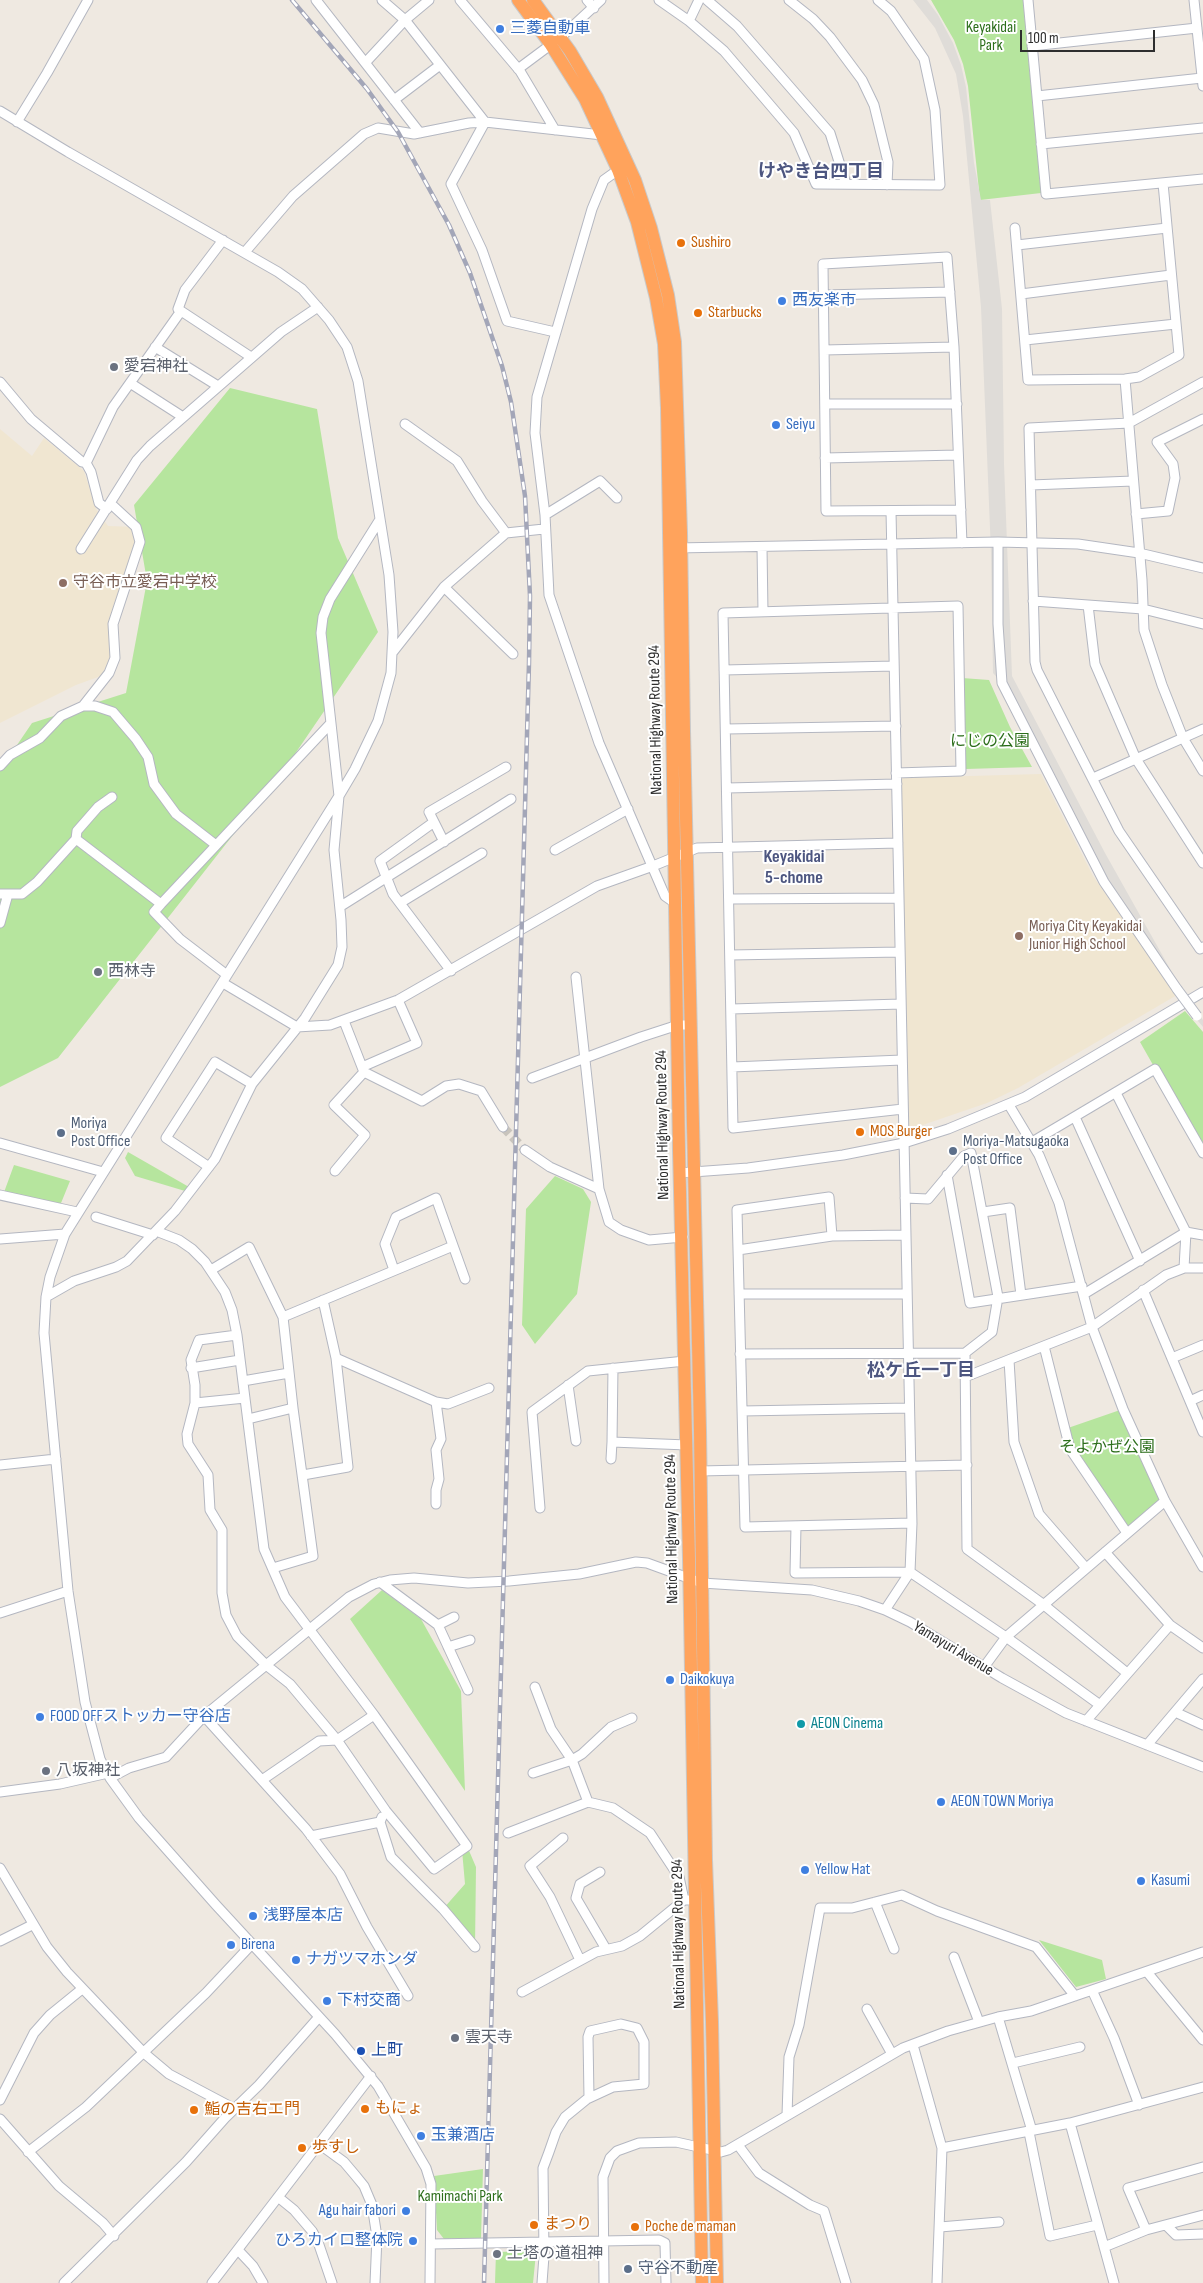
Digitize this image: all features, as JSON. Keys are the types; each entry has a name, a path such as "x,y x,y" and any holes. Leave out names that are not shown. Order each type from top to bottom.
{"highway":[{"name":"National Highway Route 294","path":"518,0 556,41 597,97 631,172 651,228 668,295 675,342 674,858 679,1173 683,1237 687,1445 696,1581"},
{"name":"National Highway Route 294","path":"533,0 556,41 618,170 639,232 656,298 664,344 675,548 687,852 700,1471 696,1581 696,1901 702,2283"},
{"name":"National Highway Route 294","path":"696,1901 715,2150 717,2283"}],"street":[{"path":"17,122 47,74 88,0"},
{"path":"316,0 420,133"},
{"path":"382,0 405,20 485,122"},
{"path":"366,62 405,20 429,0"},
{"path":"460,0 518,69 555,130"},
{"path":"587,0 594,8"},
{"path":"518,69 556,41 601,0"},
{"path":"659,0 689,21 724,51 794,133 816,184 940,185 935,110 924,59 891,11 878,0"},
{"path":"689,21 699,0"},
{"path":"707,0 737,26 830,133 846,184"},
{"path":"789,0 813,19 830,37 862,80 874,105 888,162 888,185"},
{"path":"1028,0 1046,194 1203,178"},
{"path":"1194,0 1203,86"},
{"path":"1032,46 1197,28"},
{"path":"394,100 440,65"},
{"path":"1037,96 1202,78"},
{"path":"0,111 245,252 278,272 302,290 318,307 347,347 362,399 391,600 391,673 378,720 355,769 339,796 65,1234 56,1257 46,1297 44,1334 68,1591 86,1702 100,1759 139,1818 371,2076 426,2168 432,2194 430,2283"},
{"path":"485,122 452,184 482,250 507,320 555,332"},
{"path":"245,252 293,196 364,134 378,128 406,134 485,122 602,135"},
{"path":"1041,144 1203,128"},
{"path":"618,170 604,180 592,209 537,397 535,433 544,516 549,595 599,743 665,896 675,903"},
{"path":"1015,228 1028,380 1125,379 1139,377 1179,355 1163,183"},
{"path":"1016,245 1167,228"},
{"path":"223,240 185,290 178,309 251,357"},
{"path":"961,510 826,511 823,264 947,257 954,347 958,456 961,510 962,542"},
{"path":"1021,294 1171,274"},
{"path":"823,295 950,292"},
{"path":"81,549 137,460 251,357 281,332 318,307"},
{"path":"86,462 113,407 181,311"},
{"path":"1025,340 1176,324"},
{"path":"154,347 218,386"},
{"path":"824,350 954,347"},
{"path":"1125,379 1140,553 1144,630 1162,685 1183,738 1203,770"},
{"path":"0,382 31,418 82,462 86,462"},
{"path":"1203,382 1128,423 1029,428 1035,662 1037,670 1119,831 1200,949 1203,947"},
{"path":"130,383 183,417"},
{"path":"825,404 956,404"},
{"path":"1136,514 1168,511 1175,478 1173,464 1157,442 1203,418"},
{"path":"404,424 457,461 482,501 506,533"},
{"path":"825,458 958,456"},
{"path":"83,706 109,673 115,658 113,624 140,542 136,527 109,506 99,503 91,472 86,462"},
{"path":"544,516 600,481 617,498"},
{"path":"1031,485 1133,481"},
{"path":"884,1610 910,1572 912,1523 891,511"},
{"path":"46,1297 74,1281 116,1267 127,1261 175,1211 209,1167 252,1084 297,1027 338,965 342,947 341,906 337,889 334,850 339,796 330,724 322,633 323,617 330,598 379,521"},
{"path":"392,653 444,587 506,533 544,530"},
{"path":"675,548 762,548 962,542 1078,544 1140,553 1203,568"},
{"path":"998,542 998,624 1002,683 1104,882 1197,1016"},
{"path":"762,548 763,612"},
{"path":"444,587 513,654"},
{"path":"1033,601 1143,609 1203,624"},
{"path":"1088,605 1095,664 1136,759 1203,863"},
{"path":"896,773 961,771 958,606 723,613 733,1128 903,1109"},
{"path":"724,670 894,666"},
{"path":"0,766 10,755 40,738 61,716 83,706 95,706 112,712 136,739 148,757 154,784 176,814 216,845"},
{"path":"330,724 154,912 225,979 297,1027 315,1028 344,1021 398,1000 597,886 697,848 898,843"},
{"path":"726,729 896,726"},
{"path":"1093,778 1203,729"},
{"path":"444,842 429,812 506,768"},
{"path":"727,788 897,784"},
{"path":"0,923 4,894 22,894 37,882 76,839 78,831 98,807 112,797"},
{"path":"341,906 511,799"},
{"path":"555,850 628,809"},
{"path":"434,822 380,860 394,894 451,971"},
{"path":"76,839 161,904"},
{"path":"400,903 482,853"},
{"path":"729,899 899,898"},
{"path":"730,955 900,952"},
{"path":"576,977 599,1189 609,1222 621,1230 649,1240 683,1237"},
{"path":"679,1173 748,1168 843,1156 904,1143 1010,1105 1203,992"},
{"path":"335,1171 365,1135 334,1106 363,1069 417,1043 398,1000"},
{"path":"731,1009 901,1004"},
{"path":"344,1021 363,1069 422,1101 446,1086 459,1084 481,1091 503,1127"},
{"path":"532,1078 678,1026 691,1025"},
{"path":"732,1067 902,1060"},
{"path":"209,1167 166,1138 215,1062 252,1084"},
{"path":"1032,1142 1155,1069 1203,1152"},
{"path":"1116,1093 1186,1232 1184,1268"},
{"path":"1010,1105 1048,1173 1059,1203 1092,1327 1123,1409 1165,1501 1203,1567"},
{"path":"1074,1117 1140,1261"},
{"path":"0,1143 103,1172"},
{"path":"525,1150 550,1167 599,1189"},
{"path":"740,1354 965,1353 992,1332 997,1299 971,1153 964,1156 928,1199 905,1198"},
{"path":"947,1175 970,1303 1021,1295 1083,1290 1140,1261 1186,1232 1203,1235"},
{"path":"0,1195 77,1212"},
{"path":"832,1236 829,1197 737,1210 745,1527 912,1523"},
{"path":"394,1270 385,1244 396,1217 436,1198 464,1279"},
{"path":"983,1212 1010,1208 1021,1295"},
{"path":"96,1217 179,1240 192,1248 211,1270 225,1292 232,1310 237,1335 264,1550 285,1597 374,1715 467,1846 434,1869 386,1811 338,1740 290,1684 266,1665 237,1636 226,1615 222,1593 222,1530 210,1510 208,1475 188,1444 187,1434 195,1403 195,1385 191,1360 199,1340 237,1335"},
{"path":"0,1239 65,1234"},
{"path":"738,1250 832,1236 906,1235"},
{"path":"283,1317 453,1246"},
{"path":"211,1270 249,1247 283,1317 312,1556 273,1568"},
{"path":"965,1377 1092,1327 1166,1275 1184,1268 1203,1268"},
{"path":"1143,1290 1203,1432"},
{"path":"739,1294 907,1294"},
{"path":"303,1475 348,1467 336,1358 323,1300"},
{"path":"1172,1358 1203,1345"},
{"path":"1044,1346 1070,1449 1127,1533"},
{"path":"965,1353 966,1549 1044,1604 1127,1673"},
{"path":"336,1358 436,1402 448,1404 489,1388"},
{"path":"191,1368 240,1360"},
{"path":"1009,1360 1014,1442 1039,1514 1086,1568"},
{"path":"540,1508 532,1412 588,1371 685,1361"},
{"path":"610,1459 613,1368"},
{"path":"243,1381 289,1373"},
{"path":"568,1385 576,1441"},
{"path":"1190,1402 1203,1395"},
{"path":"195,1403 245,1398"},
{"path":"436,1402 441,1438 436,1450 439,1479 436,1490 436,1504"},
{"path":"248,1419 293,1408"},
{"path":"742,1411 909,1408"},
{"path":"612,1442 687,1445"},
{"path":"0,1465 56,1459"},
{"path":"700,1471 967,1465"},
{"path":"984,1667 1006,1637 1165,1501"},
{"path":"796,1526 795,1573 910,1572 1006,1637 1100,1706"},
{"path":"1105,1552 1170,1625 1203,1648"},
{"name":"Yamayuri Avenue","path":"0,1792 109,1775 166,1757 204,1716 348,1597 380,1582 414,1578 468,1583 509,1582 579,1574 636,1562 647,1563 696,1581 812,1590 859,1601 884,1610 910,1622 1043,1701 1086,1721 1203,1767"},
{"path":"380,1582 438,1625 468,1690"},
{"path":"0,1613 68,1591"},
{"path":"438,1625 454,1617"},
{"path":"1086,1721 1170,1625"},
{"path":"448,1647 470,1640"},
{"path":"1147,1745 1203,1679"},
{"path":"535,1687 551,1729 572,1760 588,1802"},
{"path":"1174,1712 1203,1725"},
{"path":"262,1780 319,1741 338,1740 374,1715"},
{"path":"204,1716 311,1836 340,1874 367,1927 408,1996"},
{"path":"533,1774 572,1760 582,1754 611,1727 632,1718"},
{"path":"508,1833 588,1802 613,1808 650,1833 696,1901 622,1946 596,1952 522,1992"},
{"path":"386,1811 380,1822 391,1857 443,1909 475,1947"},
{"path":"311,1836 380,1822"},
{"path":"563,1838 530,1866 550,1897 580,1960"},
{"path":"0,1868 32,1925 52,1953 82,1989 144,2053 169,2074 235,2109"},
{"path":"600,1872 580,1884 576,1898 606,1949"},
{"path":"787,2115 789,2057 799,2025 820,1908 852,1908 902,1895 937,1911 1036,1947 1075,1996"},
{"path":"875,1902 894,1949"},
{"path":"0,1941 32,1925"},
{"path":"28,2152 86,2107 144,2053 252,1944"},
{"path":"604,2283 603,2177 610,2158 617,2151 639,2143 683,2142 721,2152 738,2145 903,2048 978,2022 1031,2011 1203,1952"},
{"path":"954,1957 978,2022"},
{"path":"1147,1972 1203,2040"},
{"path":"0,2100 34,2033 50,2015 82,1989"},
{"path":"1092,1990 1114,2038 1139,2105"},
{"path":"867,2009 892,2054"},
{"path":"64,2283 114,2236 259,2085 319,2016"},
{"path":"998,2017 1013,2063 1030,2131 1050,2236 1097,2225"},
{"path":"1193,2027 1203,2022"},
{"path":"542,2283 544,2242 543,2168 556,2132 565,2117 589,2098 613,2087 644,2084 644,2042 637,2028 621,2024 590,2030 588,2037 589,2098"},
{"path":"913,2045 942,2148 937,2283"},
{"path":"1013,2063 1080,2047"},
{"path":"212,2283 371,2076"},
{"path":"942,2148 1070,2123 1203,2087"},
{"path":"0,2119 59,2186 103,2223 114,2236"},
{"path":"1070,2123 1114,2283"},
{"path":"318,2143 344,2162 364,2186 372,2204 377,2237 376,2283"},
{"path":"738,2145 759,2173 810,2205 824,2210 846,2283"},
{"path":"1146,2230 1128,2188 1203,2167"},
{"path":"278,2198 294,2210 312,2231 318,2242 332,2283"},
{"path":"1104,2247 1146,2230 1203,2215"},
{"path":"940,2227 999,2222"},
{"path":"1166,2225 1176,2236 1203,2234"},
{"path":"431,2244 660,2240 665,2243 666,2283"},
{"path":"238,2250 253,2266 263,2283"}],"shaded area":[{"path":"913,0 927,0 938,15 953,43 966,87 974,163 981,200 990,200 1002,309 1004,464 1012,676 1105,853 1187,999 1203,1020 1203,1027 1180,999 1104,882 1002,683 993,673 991,553 981,307 963,116 956,74 935,28"},
{"name":"守谷市立愛宕中学校","path":"0,429 32,456 44,438 84,471 96,509 108,526 136,527 140,542 113,624 109,673 76,685 0,723"},
{"name":"Moriya City Keyakidai Junior High School","path":"1041,774 1093,876 1177,995 1018,1088 987,1103 908,1130 898,778"}],"green space":[{"name":"Keyakidai Park","path":"931,0 1023,0 1041,193 980,200 968,86 963,64 954,40"},
{"path":"230,388 317,409 338,538 378,632 284,770 58,1058 0,1087 0,770 32,723 126,693 147,581 134,505"},
{"name":"にじの公園","path":"962,678 989,680 1010,727 1032,767 966,769"},
{"path":"1185,1011 1203,1032 1203,1153 1140,1042"},
{"path":"128,1152 189,1187 185,1191 135,1176 125,1158"},
{"path":"14,1165 70,1181 59,1208 3,1195"},
{"path":"555,1176 583,1189 591,1202 577,1294 535,1344 522,1325 526,1209"},
{"name":"そよかぜ公園","path":"1123,1409 1165,1501 1127,1533 1070,1449 1065,1429"},
{"path":"382,1590 421,1619 461,1691 465,1791 350,1619"},
{"path":"467,1846 476,1867 475,1947 443,1909 465,1884 462,1850"},
{"path":"1039,1940 1102,1960 1106,1979 1076,1987"},
{"name":"Kamimachi Park","path":"483,2169 481,2238 444,2239 437,2230 434,2176"},
{"path":"534,2251 536,2253 533,2283 495,2283 496,2252"}],"tunnel":[{"path":"503,1127 525,1150"}],"railway":[{"path":"292,0 367,89 398,132 449,225 470,273 502,366 511,402 525,496 530,596 529,663 484,2283"}],"place":[{"name":"三菱自動車","path":"500,29"},
{"name":"Sushiro","path":"681,243"},
{"name":"西友楽市","path":"782,301"},
{"name":"Starbucks","path":"698,313"},
{"name":"愛宕神社","path":"114,367"},
{"name":"Seiyu","path":"776,425"},
{"name":"守谷市立愛宕中学校","path":"63,583"},
{"name":"Moriya City Keyakidai Junior High School","path":"1019,936"},
{"name":"西林寺","path":"98,972"},
{"name":"MOS Burger","path":"860,1132"},
{"name":"Moriya Post Office","path":"61,1133"},
{"name":"Moriya-Matsugaoka Post Office","path":"953,1151"},
{"name":"Daikokuya","path":"670,1680"},
{"name":"FOOD OFFストッカー守谷店","path":"40,1717"},
{"name":"AEON Cinema","path":"801,1724"},
{"name":"八坂神社","path":"46,1771"},
{"name":"AEON TOWN Moriya","path":"941,1802"},
{"name":"Yellow Hat","path":"805,1870"},
{"name":"Kasumi","path":"1141,1881"},
{"name":"浅野屋本店","path":"253,1916"},
{"name":"Birena","path":"231,1945"},
{"name":"ナガツマホンダ","path":"296,1960"},
{"name":"下村交商","path":"327,2001"},
{"name":"雲天寺","path":"455,2038"},
{"name":"上町","path":"361,2051"},
{"name":"もにょ","path":"365,2109"},
{"name":"鮨の吉右エ門","path":"194,2110"},
{"name":"玉兼酒店","path":"421,2136"},
{"name":"歩すし","path":"302,2148"},
{"name":"Agu hair fabori","path":"406,2211"},
{"name":"まつり","path":"534,2225"},
{"name":"Poche de maman","path":"635,2227"},
{"name":"ひろカイロ整体院","path":"413,2241"},
{"name":"土塔の道祖神","path":"497,2254"},
{"name":"守谷不動産","path":"628,2269"}],"district":[{"name":"けやき台四丁目","path":"821,172"},
{"name":"Keyakidai 5-chome","path":"794,868"},
{"name":"松ケ丘一丁目","path":"921,1371"}]}
